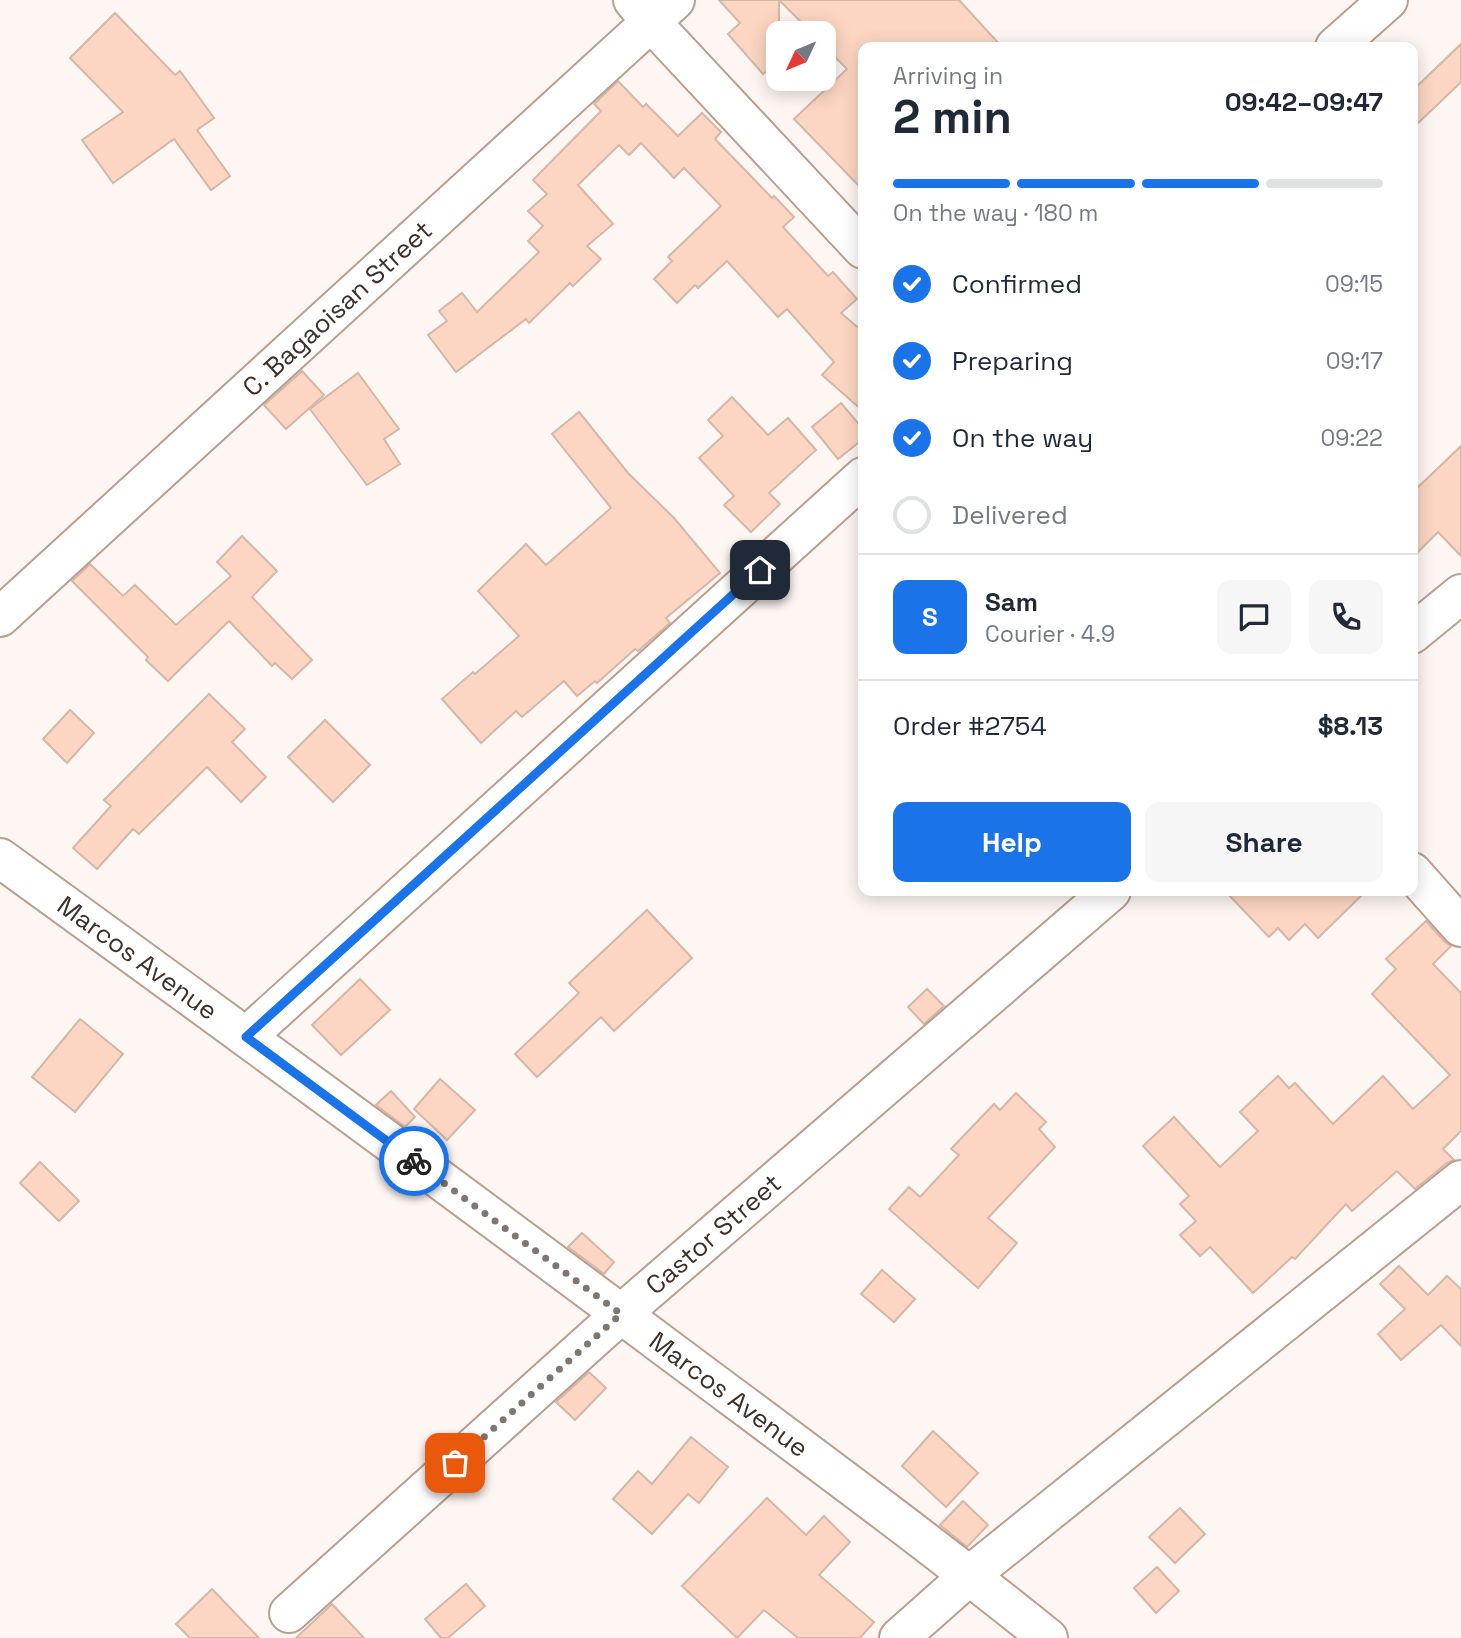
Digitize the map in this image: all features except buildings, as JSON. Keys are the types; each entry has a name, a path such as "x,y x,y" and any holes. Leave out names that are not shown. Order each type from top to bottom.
{"street":[{"path":"1341,42 1388,0"},
{"path":"653,7 858,243"},
{"name":"C. Bagaoisan Street","path":"0,617 653,7"},
{"path":"246,1037 858,482"},
{"path":"1418,629 1461,594"},
{"name":"Marcos Avenue","path":"0,858 621,1314 970,1575 1048,1638"},
{"path":"1418,879 1461,927"},
{"name":"Castor Street","path":"289,1613 621,1314 1105,896"},
{"path":"899,1638 970,1575 1461,1180"}],"way so far":[{"path":"414,1161 621,1314 455,1463"}],"route":[{"path":"414,1161 246,1037 760,570"}]}
